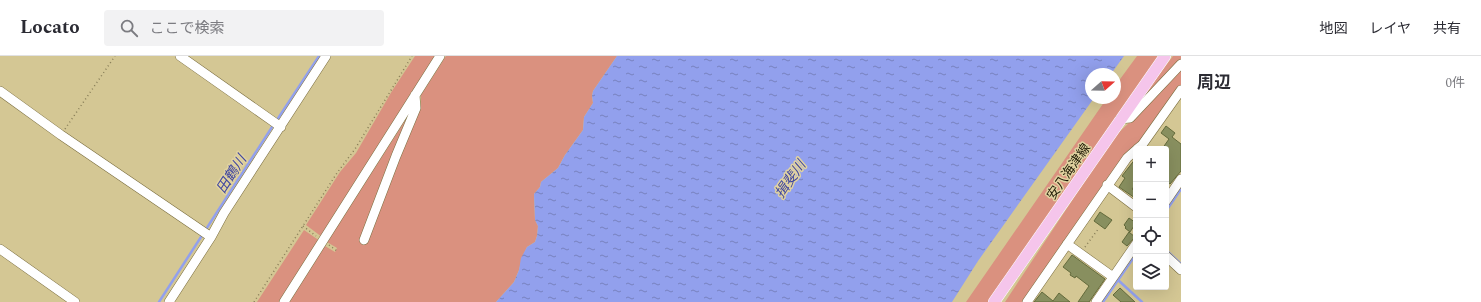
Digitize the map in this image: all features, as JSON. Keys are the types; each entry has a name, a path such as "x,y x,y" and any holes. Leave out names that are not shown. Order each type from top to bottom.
{"main road":[{"name":"安八海津線","path":"994,302 1165,56"}],"street":[{"path":"180,56 280,127"},
{"path":"169,302 224,213 326,56"},
{"path":"284,302 440,56"},
{"path":"1120,119 1130,118 1181,64"},
{"path":"1141,146 1181,90"},
{"path":"0,91 61,135 210,237"},
{"path":"364,240 416,108 415,95"},
{"path":"1027,302 1127,158 1133,153"},
{"path":"1169,197 1181,179"},
{"path":"1108,186 1133,205"},
{"path":"1067,244 1113,277"},
{"path":"1096,302 1133,248"},
{"path":"0,249 74,302"},
{"path":"1169,259 1181,270"}],"path":[{"path":"61,135 115,56"},
{"path":"254,302 337,172 355,150 412,56"},
{"path":"1081,254 1099,228"}],"shaded area":[{"path":"415,56 437,56 322,237 306,225 340,172 356,153 392,91"},
{"path":"446,56 617,56 593,91 593,103 584,117 583,130 565,155 558,168 541,182 540,187 534,194 535,220 538,226 537,236 535,242 527,247 514,282 496,302 289,302 325,246 335,252 337,248 327,242 410,113 417,112 421,105 421,95"},
{"path":"1137,56 1160,56 988,302 966,302 1103,104 1121,104 1121,78"},
{"path":"1173,56 1181,56 1181,60 1129,115"},
{"path":"1181,68 1181,87 1138,146 1133,146 1133,153 1024,302 1005,302 1114,137"},
{"path":"304,230 320,241 280,302 257,302"}],"water":[{"name":"揖斐川","path":"617,56 1124,56 1115,68 1085,68 1085,104 1090,104 978,261 952,302 496,302 514,282 519,270 521,258 527,247 535,242 538,226 535,220 534,194 540,187 541,182 558,168 565,155 583,130 584,117 593,103 593,91"}],"building":[{"path":"1166,126 1175,133 1172,137 1181,144 1181,171 1170,184 1169,146 1164,146 1169,139 1161,133"},
{"path":"1133,162 1133,197 1119,187 1125,178 1122,176"},
{"path":"1100,212 1112,220 1105,229 1094,221"},
{"path":"1129,218 1133,221 1133,228 1130,232 1124,225"},
{"path":"1129,232 1133,235 1133,239 1127,246 1122,242"},
{"path":"1072,255 1105,279 1089,302 1078,302 1089,286 1076,276 1075,278 1070,275 1071,273 1063,267"},
{"path":"1120,288 1135,302 1121,302 1113,295"},
{"path":"1042,292 1053,301 1059,293 1070,302 1034,302"}],"waterway":[{"name":"田鶴川","path":"277,120 319,56"},
{"name":"田鶴川","path":"159,302 274,124"},
{"path":"1169,207 1181,189"},
{"path":"1169,253 1181,264"},
{"path":"1103,302 1133,258"},
{"path":"1118,280 1142,302"}]}
